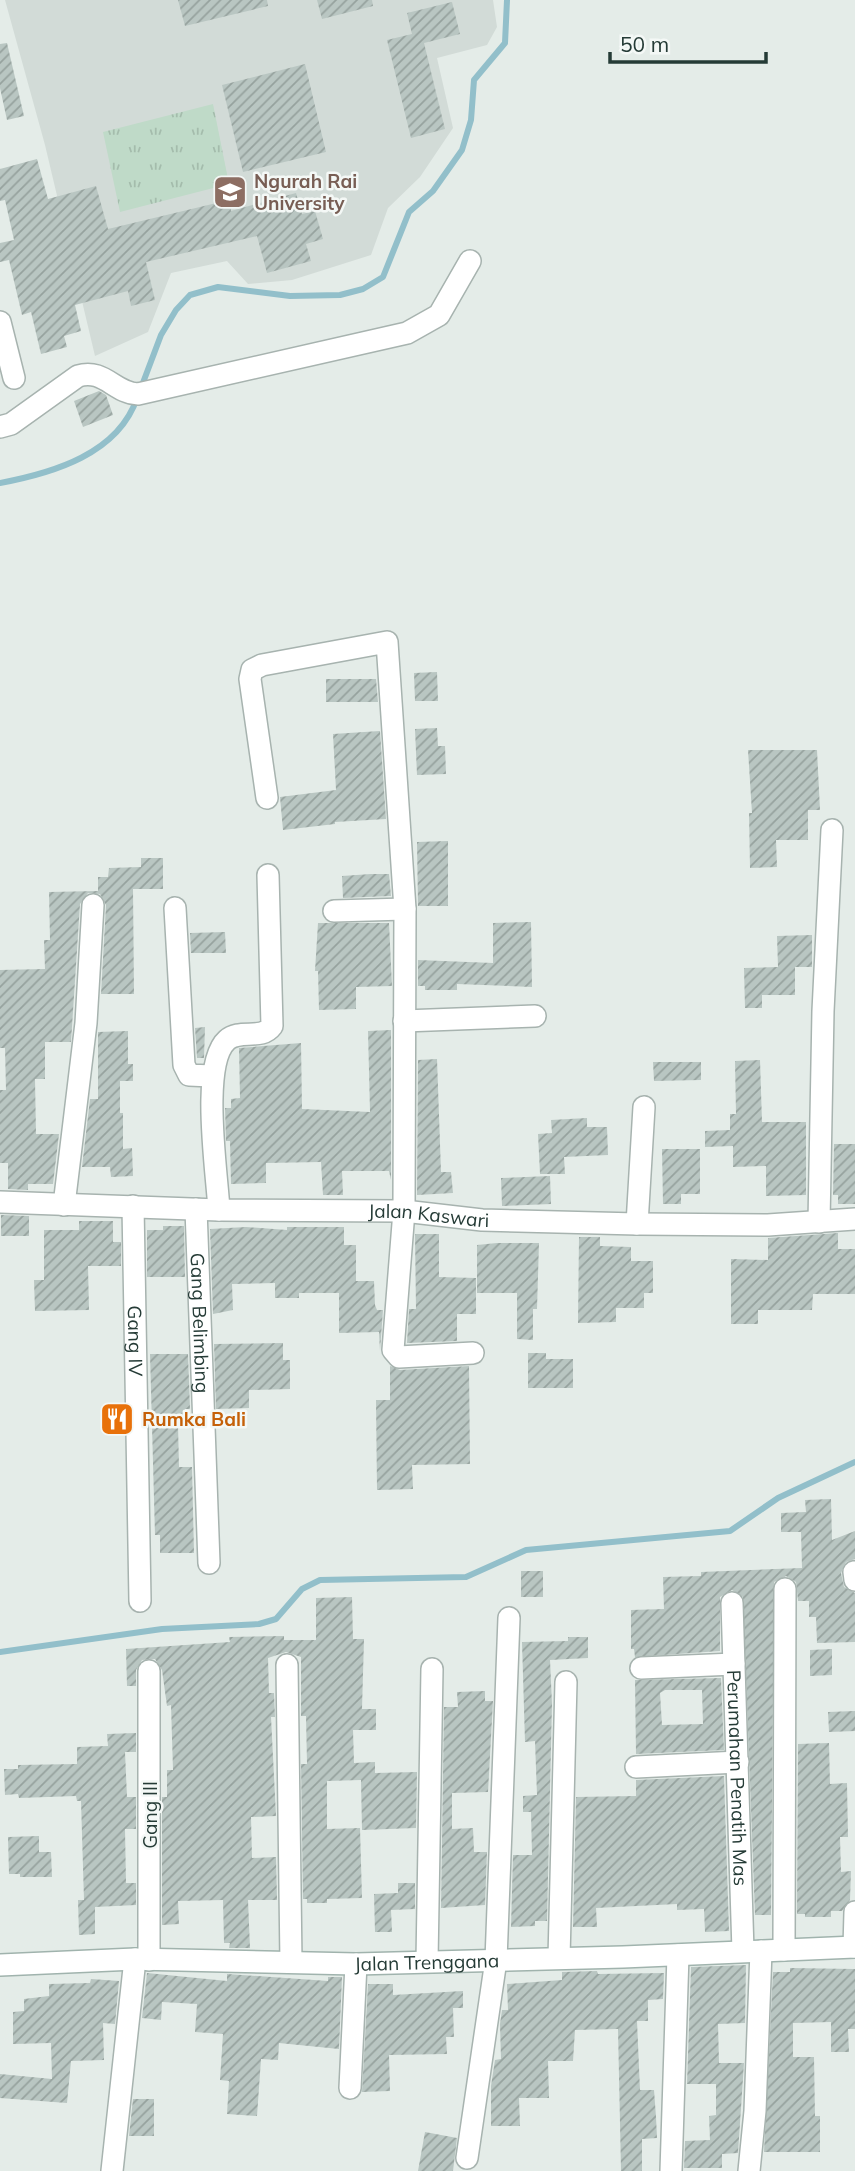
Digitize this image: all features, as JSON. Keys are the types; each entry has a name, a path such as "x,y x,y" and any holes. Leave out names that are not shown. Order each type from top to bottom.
{"street":[{"path":"0,427 19,420 78,376 88,373 102,375 123,391 138,394 407,333 439,315 470,261"},
{"path":"0,322 14,378"},
{"path":"267,798 250,679 252,670 262,665 387,642 405,909 404,1210 394,1353 400,1357 474,1353"},
{"path":"819,1222 823,1011 832,830"},
{"path":"219,1210 211,1076 219,1049 227,1040 233,1036 262,1034 272,1026 268,875"},
{"path":"64,1205 86,1023 93,905"},
{"path":"175,908 184,1065 190,1075 211,1076"},
{"path":"334,911 405,909"},
{"path":"404,1021 535,1016"},
{"path":"637,1224 644,1107"},
{"name":"Jalan Kaswari","path":"0,1202 219,1210 404,1210 482,1220 637,1224 768,1225 855,1219"},
{"name":"Gang IV","path":"133,1206 140,1601"},
{"name":"Gang Belimbing","path":"196,1209 209,1563"},
{"path":"784,1950 785,1589"},
{"name":"Perumahan Penatih Mas","path":"732,1604 738,1762 752,1951 755,2111 749,2171"},
{"path":"467,2158 496,1959 509,1618"},
{"path":"641,1668 734,1664"},
{"path":"286,1665 291,1962"},
{"path":"427,1961 432,1669"},
{"name":"Gang III","path":"112,2171 142,1960 149,1671"},
{"path":"559,1958 566,1682"},
{"path":"636,1767 738,1762"},
{"path":"855,1912 855,1947"},
{"name":"Jalan Trenggana","path":"0,1965 142,1960 356,1964 855,1947"},
{"path":"671,2171 678,1955"},
{"path":"350,2088 356,1964"}],"shaded area":[{"name":"Ngurah Rai University","path":"5,0 493,0 497,27 487,45 437,58 453,128 420,177 388,208 371,255 292,280 248,284 227,261 171,273 148,332 95,356 45,145"}],"green space":[{"path":"213,104 229,184 120,212 103,132"}],"building":[{"path":"178,0 267,0 268,6 185,26"},
{"path":"317,0 372,0 373,6 322,19"},
{"path":"452,2 460,34 424,43 445,129 411,138 387,40 412,34 407,13"},
{"path":"7,43 24,116 7,120 0,88 0,44"},
{"path":"305,64 326,152 243,172 222,85"},
{"path":"37,159 48,199 96,186 108,229 229,200 231,211 296,193 302,214 315,211 323,239 306,244 311,261 267,273 257,236 146,262 155,300 131,306 128,291 75,305 81,331 64,336 67,347 41,354 31,312 22,315 9,260 0,262 0,243 14,240 5,200 0,201 0,169"},
{"path":"99,391 106,395 113,415 83,427 74,401"},
{"path":"437,672 438,701 415,701 414,673"},
{"path":"326,679 376,679 378,702 326,702"},
{"path":"437,728 438,746 445,746 446,774 417,775 415,729"},
{"path":"380,731 386,819 335,822 283,830 280,797 336,790 333,734"},
{"path":"748,750 817,750 820,810 808,810 808,840 776,840 777,867 750,868 749,813 752,813"},
{"path":"448,841 448,906 418,906 417,842"},
{"path":"141,858 163,858 163,889 133,889 134,994 101,994 106,905 100,894 88,893 80,904 71,1042 45,1042 45,1079 35,1079 36,1134 59,1134 53,1184 28,1184 28,1190 8,1189 8,1163 0,1163 0,1090 6,1090 5,1048 0,1048 0,970 45,969 44,940 50,940 49,892 98,891 98,877 108,877 109,868 141,867"},
{"path":"389,874 391,896 343,898 342,876"},
{"path":"531,922 532,987 457,984 457,990 425,990 425,986 418,986 418,960 493,963 493,923"},
{"path":"318,923 389,923 392,986 356,987 356,1009 319,1010 318,971 315,971"},
{"path":"225,932 226,953 191,953 190,933"},
{"path":"812,935 812,967 795,967 795,995 762,995 762,1008 745,1008 744,968 778,967 777,936"},
{"path":"205,1027 204,1058 197,1058 195,1028"},
{"path":"391,1030 391,1180 389,1171 342,1171 343,1195 323,1195 321,1162 266,1163 266,1183 231,1184 230,1141 226,1141 225,1108 231,1108 231,1099 240,1098 239,1048 301,1043 302,1109 370,1112 368,1031"},
{"path":"128,1031 128,1064 133,1064 133,1081 120,1081 120,1113 123,1113 123,1149 132,1148 133,1176 111,1177 110,1167 82,1167 90,1099 98,1099 98,1032"},
{"path":"437,1059 441,1172 451,1172 453,1193 417,1195 418,1060"},
{"path":"760,1060 762,1122 806,1122 806,1195 766,1196 766,1166 733,1167 733,1146 705,1147 705,1131 730,1130 730,1114 736,1114 735,1061"},
{"path":"653,1062 701,1062 701,1080 654,1081"},
{"path":"587,1118 587,1127 607,1127 608,1155 564,1157 565,1174 540,1174 538,1134 552,1133 551,1120"},
{"path":"834,1144 855,1144 855,1204 838,1204 838,1195 833,1195"},
{"path":"662,1149 700,1149 700,1194 681,1194 681,1204 663,1204"},
{"path":"550,1176 551,1204 502,1206 501,1178"},
{"path":"1,1215 29,1216 29,1236 1,1236"},
{"path":"79,1221 113,1221 113,1242 121,1242 121,1266 88,1266 89,1310 35,1311 34,1280 44,1280 44,1230 79,1230"},
{"path":"163,1226 184,1226 185,1277 147,1277 147,1230 163,1230"},
{"path":"246,1227 287,1230 287,1227 344,1227 344,1245 356,1245 356,1281 374,1281 375,1305 377,1310 383,1310 380,1351 379,1332 339,1333 339,1293 299,1293 299,1298 275,1298 275,1283 232,1284 233,1310 213,1314 210,1229"},
{"path":"838,1233 838,1249 855,1249 855,1294 813,1294 812,1310 758,1310 758,1324 731,1324 731,1259 768,1260 768,1238"},
{"path":"415,1234 439,1234 439,1277 476,1278 476,1314 457,1314 457,1341 407,1343 409,1309 416,1309"},
{"path":"579,1237 600,1237 600,1246 631,1247 631,1261 653,1261 653,1293 644,1293 644,1308 616,1308 616,1322 578,1323"},
{"path":"539,1243 533,1340 517,1339 517,1293 477,1293 477,1245"},
{"path":"283,1343 283,1360 290,1360 290,1389 249,1390 249,1408 216,1409 214,1344"},
{"path":"528,1353 546,1353 546,1359 573,1359 573,1388 528,1388"},
{"path":"150,1354 188,1354 190,1409 185,1409 185,1425 178,1425 179,1467 192,1467 194,1553 160,1553 160,1535 155,1535"},
{"path":"390,1366 400,1370 469,1366 470,1464 412,1465 413,1489 377,1490 376,1400 390,1400"},
{"path":"831,1499 832,1540 855,1531 855,1559 846,1562 841,1573 844,1587 855,1593 855,1642 817,1643 816,1617 809,1617 809,1601 798,1601 796,1582 786,1576 774,1582 771,1915 755,1915 743,1597 732,1590 720,1597 720,1651 635,1657 634,1649 631,1649 631,1610 664,1609 663,1577 701,1576 701,1572 802,1568 801,1532 781,1532 781,1513 806,1512 805,1500"},
{"path":"521,1571 543,1571 543,1597 521,1597"},
{"path":"352,1597 353,1639 364,1639 362,1709 376,1709 376,1730 353,1730 354,1763 375,1762 375,1773 417,1772 416,1828 362,1830 361,1780 327,1781 327,1829 360,1828 362,1898 327,1899 327,1903 307,1903 307,1899 303,1899 301,1764 307,1764 306,1716 301,1716 301,1657 286,1652 268,1658 269,1693 274,1693 275,1717 271,1717 276,1816 251,1817 252,1858 276,1857 277,1900 248,1900 250,1948 229,1948 230,1943 224,1943 223,1900 178,1901 179,1924 162,1925 162,1797 167,1797 167,1770 173,1770 171,1705 167,1706 162,1670 155,1659 142,1660 136,1670 136,1686 127,1686 126,1649 230,1642 229,1637 284,1636 284,1640 316,1640 316,1598"},
{"path":"568,1637 588,1637 588,1658 550,1660 552,1704 547,1921 535,1921 535,1926 511,1927 513,1855 532,1855 531,1812 523,1812 523,1796 537,1795 535,1741 525,1742 522,1642 568,1641"},
{"path":"832,1649 832,1675 810,1676 810,1650"},
{"path":"721,1678 724,1750 636,1754 635,1680","holes":["665,1690 702,1690 703,1724 662,1725 660,1693"]},
{"path":"485,1691 485,1701 493,1701 488,1792 452,1793 452,1829 473,1828 474,1852 487,1852 485,1905 441,1908 444,1707 458,1707 457,1692"},
{"path":"855,1711 855,1731 829,1732 828,1712"},
{"path":"136,1733 136,1752 125,1752 127,1797 136,1797 136,1829 125,1829 126,1883 136,1883 136,1905 95,1907 95,1934 79,1935 78,1900 84,1900 81,1801 77,1801 76,1796 19,1798 18,1794 5,1795 4,1769 18,1769 18,1765 77,1764 77,1747 108,1746 107,1734"},
{"path":"829,1743 830,1784 847,1783 848,1837 840,1837 841,1872 851,1871 850,1900 842,1911 831,1911 831,1917 805,1917 805,1914 797,1914 798,1744"},
{"path":"724,1776 729,1931 705,1932 704,1909 677,1910 677,1904 596,1908 597,1927 573,1927 576,1797 636,1796 636,1780"},
{"path":"39,1836 39,1852 51,1852 52,1877 20,1877 20,1874 9,1874 8,1837"},
{"path":"398,1883 415,1883 415,1909 391,1910 392,1932 375,1932 374,1894 398,1893"},
{"path":"746,1965 745,2023 718,2024 719,2063 744,2063 738,2153 722,2154 722,2168 684,2168 685,2141 710,2140 709,2116 716,2115 716,2084 687,2084 691,1967"},
{"path":"790,1968 855,1969 855,2029 848,2029 849,2052 831,2052 831,2022 793,2023 793,2057 814,2057 815,2116 820,2116 820,2152 764,2152 773,1972 790,1972"},
{"path":"597,1971 598,1974 664,1973 663,1999 648,2000 648,2021 637,2021 640,2090 654,2090 657,2138 642,2139 642,2171 621,2171 618,2029 575,2030 573,2061 548,2061 549,2098 519,2098 520,2126 491,2126 491,2086 495,2060 501,2059 500,2024 502,2010 508,2010 507,1984 562,1980 562,1972"},
{"path":"147,1973 227,1981 227,1974 328,1981 328,1977 342,1977 339,2049 279,2043 278,2060 261,2059 257,2116 227,2114 229,2081 220,2080 223,2034 195,2032 197,2004 162,2002 161,2020 142,2018"},
{"path":"91,1979 119,1981 115,2024 103,2023 104,2060 71,2061 67,2103 0,2098 0,2074 52,2079 51,2043 13,2044 13,2012 24,2011 24,1999 49,1996 49,1984 90,1983"},
{"path":"368,1984 393,1984 393,1995 463,1991 463,2008 453,2008 454,2037 446,2037 447,2054 389,2055 390,2091 362,2092"},
{"path":"133,2099 154,2099 154,2136 129,2136"},
{"path":"425,2132 457,2138 453,2171 418,2171"}],"waterway":[{"path":"141,388 161,335 176,310 190,295 218,287 290,296 340,295 363,289 383,277 409,212 433,191 462,150 471,120 474,80 505,43 507,0"},
{"path":"0,483 62,466 99,447 115,434 128,417 137,398"},
{"path":"0,1652 162,1629 259,1624 276,1619 302,1589 320,1580 466,1577 526,1550 730,1531 778,1498 855,1462"}],"place":[{"name":"Ngurah Rai University","path":"230,192"},
{"name":"Rumka Bali","path":"117,1419"}]}
